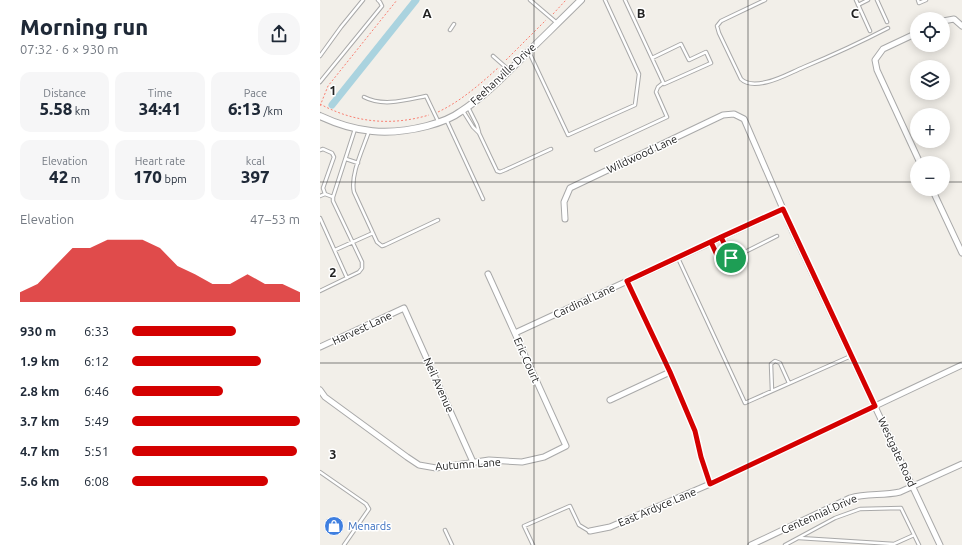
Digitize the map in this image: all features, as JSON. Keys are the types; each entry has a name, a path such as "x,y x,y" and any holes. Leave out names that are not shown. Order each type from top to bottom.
{"street":[{"name":"Feehanville Drive","path":"320,116 338,124 355,128 369,131 390,132 412,130 446,119 465,109 494,86 581,0"},
{"path":"950,19 954,18 962,25"},
{"path":"910,36 883,50 875,60 877,70 917,156"},
{"name":"Wildwood Lane","path":"565,219 564,202 570,188 723,116 734,114 744,119"},
{"name":"Westgate Road","path":"744,119 783,209 940,545"},
{"path":"935,196 962,253"},
{"name":"Cardinal Lane","path":"515,333 783,209"},
{"name":"Eric Court","path":"488,274 566,446"},
{"path":"627,281 670,372 695,431 701,457 710,484"},
{"name":"Harvest Lane","path":"320,347 404,308"},
{"name":"Neil Avenue","path":"404,308 473,462"},
{"name":"East Ardyce Lane","path":"590,531 610,527 710,484 962,365"},
{"path":"610,400 670,372"},
{"name":"Autumn Lane","path":"320,390 325,397 407,458 419,465 436,468 489,460 522,462 544,457 566,446"},
{"name":"Centennial Drive","path":"751,545 850,498 866,494 893,494 913,487 962,464"}],"lane":[{"path":"320,56 341,27 364,0"},
{"path":"320,82 382,6 378,0"},
{"path":"530,0 557,24"},
{"path":"528,52 568,135 635,105 639,74 605,0"},
{"path":"624,0 664,83"},
{"path":"765,0 721,21 717,26 741,79 748,83 767,82 780,78 849,48 888,28"},
{"path":"856,0 870,31"},
{"path":"858,5 868,0"},
{"path":"877,0 887,22"},
{"path":"918,0 919,3 926,0"},
{"path":"450,30 454,24"},
{"path":"596,150 667,117 656,92 658,87 711,62 706,52 689,60 681,44 652,58"},
{"path":"493,56 509,71"},
{"path":"364,97 372,101 392,102 426,96 438,122"},
{"path":"465,109 473,127 479,133"},
{"path":"465,109 477,125 479,133 496,169 500,172 551,149"},
{"path":"446,119 483,199"},
{"path":"320,291 359,272 362,268 362,262 335,207 333,197 355,128"},
{"path":"369,131 352,185 379,245 385,245 438,220"},
{"path":"320,150 323,149 332,152 334,157 323,188 325,194"},
{"path":"346,159 359,163"},
{"path":"320,196 325,194 333,197"},
{"path":"320,218 347,278"},
{"path":"335,250 373,233"},
{"path":"731,258 777,236"},
{"path":"711,242 723,268 730,270 734,263 721,237"},
{"path":"678,258 745,402 852,356"},
{"path":"772,391 770,369 771,364 775,361 780,363 789,383"},
{"path":"320,472 366,504 369,509 344,545"},
{"path":"533,545 524,526 570,506 579,526 590,531"},
{"path":"784,545 835,518 860,509 902,508 919,545"},
{"path":"446,530 452,545"},
{"path":"798,538 894,544 914,535"}],"path":[{"path":"397,0 328,86 320,105 350,117 377,122 401,121 434,113 453,104 470,93 502,64 566,0"}],"waterway":[{"path":"332,105 416,0"}],"place":[{"name":"Menards","path":"334,526"}],"route":[{"path":"731,258 721,237 627,281 670,372 695,431 701,457 710,484 875,406 783,209 721,237 711,242 723,268 730,270 734,263 731,258"}]}
